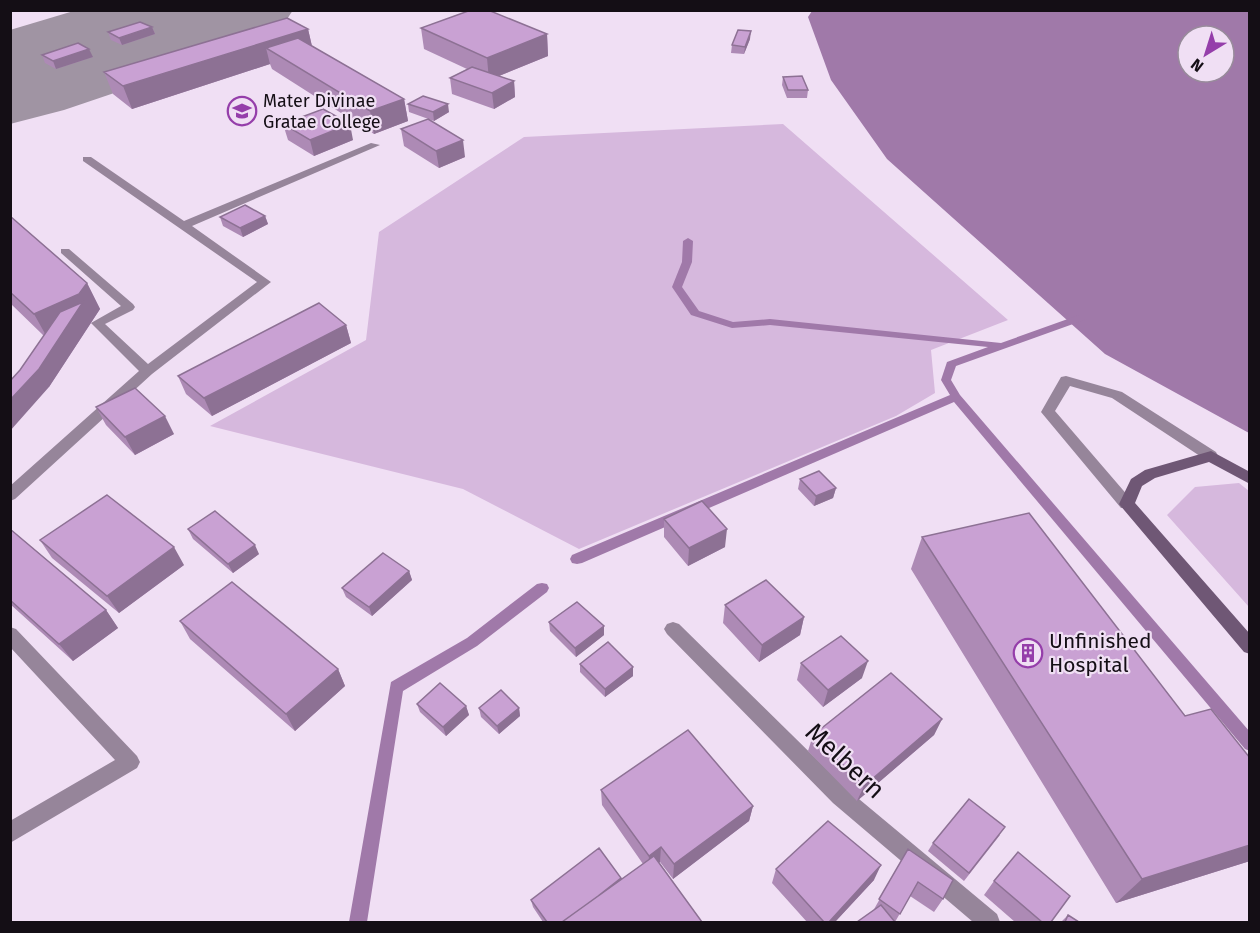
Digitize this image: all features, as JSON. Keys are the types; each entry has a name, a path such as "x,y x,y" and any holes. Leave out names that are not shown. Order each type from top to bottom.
{"street":[{"path":"182,226 375,145"},
{"path":"10,495 147,371 265,282 87,159"},
{"path":"65,251 129,307 97,323 147,371"},
{"path":"1250,479 1116,396 1066,380 1048,412 1250,647"},
{"path":"1127,504 1136,483 1150,474 1211,456"},
{"name":"Melbern","path":"673,629 840,796 989,922"},
{"path":"10,634 130,762 10,833"}],"shaded area":[{"path":"812,11 1249,11 1249,433 1105,354 887,159 831,80 808,17"},
{"path":"783,124 1008,320 931,350 935,393 896,416 579,549 463,489 210,426 366,340 379,232 524,137"},
{"path":"1239,483 1249,491 1249,607 1167,515 1195,487"}],"building":[{"path":"471,10 488,10 547,34 487,58 421,28"},
{"path":"287,18 308,29 123,86 104,72"},
{"path":"140,22 152,27 119,38 108,32"},
{"path":"738,30 751,31 745,47 732,45"},
{"path":"298,38 404,99 370,111 266,48"},
{"path":"78,43 89,49 53,61 42,55"},
{"path":"472,67 514,81 492,93 450,78"},
{"path":"802,76 808,90 788,90 783,77"},
{"path":"423,96 448,104 433,112 408,104"},
{"path":"323,109 350,124 310,140 283,124"},
{"path":"428,119 463,140 436,151 401,129"},
{"path":"245,205 265,216 240,228 220,217"},
{"path":"10,216 87,283 79,294 34,314 10,292"},
{"path":"83,302 39,369 10,400 10,381 60,312"},
{"path":"319,303 346,325 204,398 178,376"},
{"path":"135,388 165,416 125,437 96,407"},
{"path":"819,471 836,488 816,496 800,479"},
{"path":"107,495 174,547 107,596 40,540"},
{"path":"702,501 727,529 689,548 664,519"},
{"path":"215,511 255,545 228,564 188,529"},
{"name":"Unfinished Hospital","path":"1029,513 1185,716 1211,709 1250,758 1250,845 1142,879 922,537"},
{"path":"10,529 106,610 59,644 10,600"},
{"path":"383,553 409,571 369,607 342,588"},
{"path":"766,580 804,617 762,645 725,605"},
{"path":"232,582 338,669 286,714 180,621"},
{"path":"577,602 604,626 575,648 549,622"},
{"path":"841,636 868,661 828,690 801,663"},
{"path":"608,642 633,667 605,689 580,664"},
{"path":"891,673 942,719 864,786 813,735"},
{"path":"440,683 466,706 443,727 417,704"},
{"path":"501,690 519,708 497,726 479,708"},
{"path":"688,730 753,806 674,864 661,847 649,856 601,790"},
{"path":"969,799 1005,827 969,873 933,843"},
{"path":"828,821 881,865 829,922 824,922 776,869"},
{"path":"599,848 621,878 562,922 547,922 531,900"},
{"path":"908,849 953,880 943,899 918,882 900,914 879,899"},
{"path":"1018,852 1070,896 1051,922 1042,922 994,881"},
{"path":"654,856 702,922 562,922"},
{"path":"881,905 895,922 857,922"},
{"path":"1068,915 1079,922 1065,922"}],"waterway":[{"path":"688,241 687,262 677,287 695,313 732,325 770,322 998,345"},
{"path":"956,397 946,380 951,364 1083,317"},
{"path":"577,559 956,397"},
{"path":"956,397 1250,744"},
{"path":"358,922 396,687 472,642 542,588"}],"runway":[{"path":"10,78 226,10"}],"place":[{"name":"Mater Divinae Gratae College","path":"242,111"},
{"name":"Unfinished Hospital","path":"1028,653"}]}
